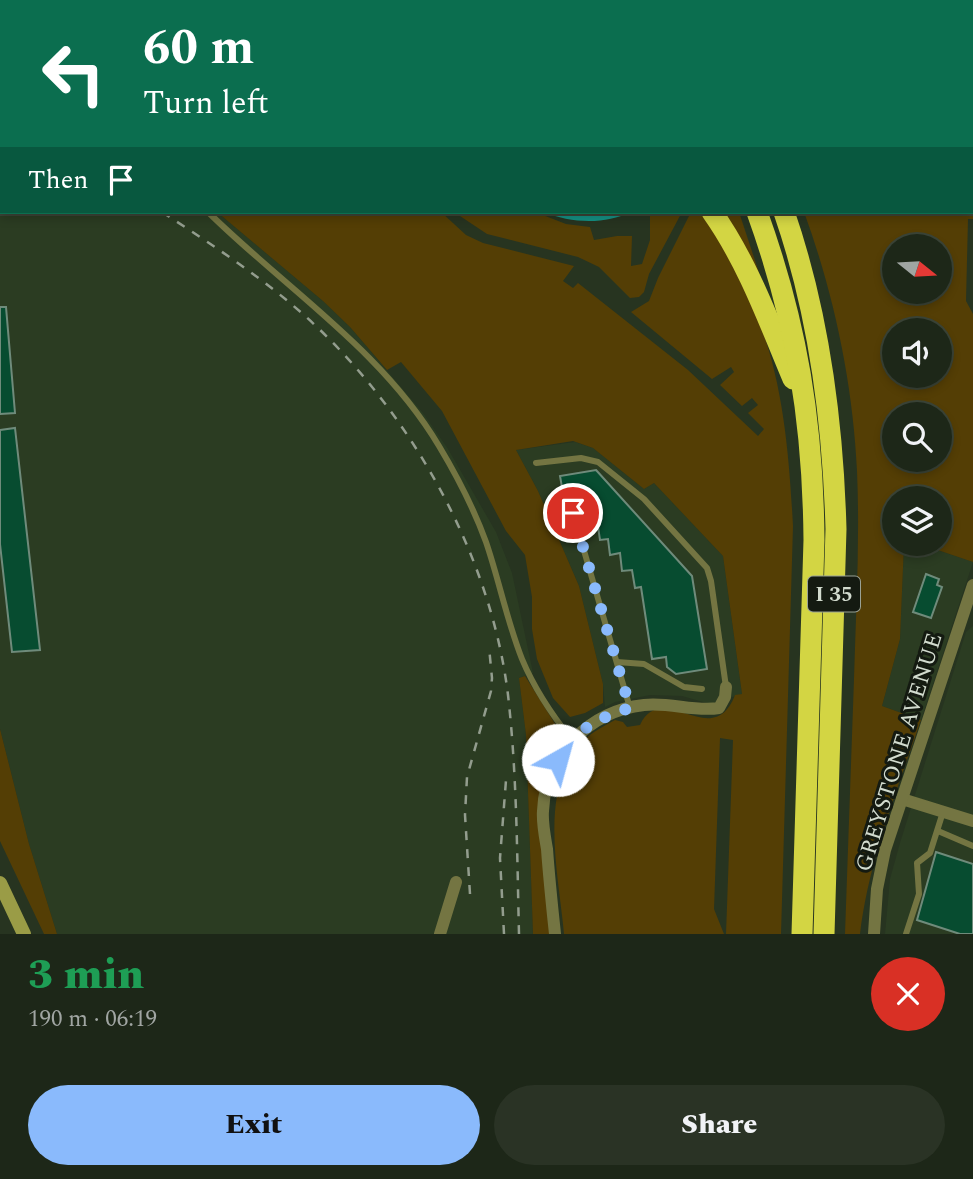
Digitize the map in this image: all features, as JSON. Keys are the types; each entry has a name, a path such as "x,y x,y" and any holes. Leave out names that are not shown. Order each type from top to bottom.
{"highway":[{"path":"713,214 729,236 758,296 808,414"},
{"name":"I 35","path":"758,214 776,265 794,334 808,414 814,482 803,934"},
{"name":"I 35","path":"785,214 820,356 831,423 835,472 836,528 824,934"}],"main road":[{"path":"0,884 24,934"}],"street":[{"name":"GREYSTONE AVENUE","path":"874,932 877,889 885,850 973,585"},
{"path":"555,934 543,811 549,777 572,740 592,722 630,708 672,704 704,710 719,708 725,697 726,687"},
{"path":"902,799 973,821"},
{"path":"440,934 456,882"},
{"path":"874,932 889,934"}],"lane":[{"path":"210,214 250,252 331,320 421,418 463,491 485,539 522,659 539,693 572,740"},
{"path":"536,463 581,458 598,462 644,499 707,568 726,687"},
{"path":"573,513 630,708"},
{"path":"617,662 644,664 684,687 702,689"},
{"path":"906,934 919,894 917,863 930,853 943,812"},
{"path":"938,831 973,846"}],"shaded area":[{"path":"0,214 219,214 350,327 423,413 448,449 496,532 512,573 533,673 519,678 526,735 533,934 57,934 29,844 0,729"},
{"path":"219,214 443,214 466,235 483,243 574,266 563,281 573,288 578,283 688,370 758,436 764,429 748,413 758,405 752,398 742,406 720,385 734,372 731,367 712,379 631,312 649,301 690,214 703,214 723,246 753,306 771,359 783,414 793,526 781,934 726,934 733,740 720,738 714,909 724,934 564,934 554,833 555,807 569,760 583,741 615,720 623,722 627,727 640,725 649,713 661,709 701,718 714,718 726,711 735,695 742,694 723,556 654,483 644,489 593,448 573,441 516,450 538,491 579,586 603,684 603,703 585,713 570,717 553,698 537,659 532,629 532,597 525,555 506,531 442,411 401,362 387,370 350,327"},
{"path":"457,214 540,214 566,224 590,227 594,240 632,236 631,266 642,264 650,240 650,214 681,214 649,274 644,292 639,297 630,298 599,267 578,257 487,234"},
{"path":"721,214 740,214 770,306"},
{"path":"805,214 973,214 973,219 968,219 966,301 973,314 973,562 952,555 952,486 882,486 882,556 903,556 900,639 882,706 921,720 877,852 860,934 845,934 857,575 857,471 846,372 824,275"},
{"path":"575,442 593,448 644,489 654,483 723,556 742,694 710,704 682,696 650,695 615,702 605,707 603,684 579,586 538,491 516,450"},
{"path":"952,555 973,562 921,720 882,706 900,639 903,556"},
{"path":"973,626 973,934 885,934 890,879 900,843 966,632"},
{"path":"525,676 557,727 561,739 546,778 550,934 533,934 526,735 519,678"},
{"path":"0,729 29,844 57,934 44,934 0,841"}],"water":[{"path":"550,214 626,214 599,221"}],"building":[{"path":"0,307 6,307 15,413 0,414"},
{"path":"15,428 40,650 12,652 0,544 0,430"},
{"path":"596,470 692,576 707,669 676,674 667,667 666,657 652,659 641,587 635,588 632,570 622,571 620,553 610,555 608,539 600,540 597,520 589,522 586,501 571,503 569,492 563,493 560,476"},
{"path":"926,574 939,579 937,585 942,587 931,618 913,612"},
{"path":"936,852 973,864 973,934 960,934 917,920"}],"railway":[{"path":"165,214 217,248 304,315 378,394 439,487 464,538 484,589 499,642 508,695 513,755 519,934"},
{"path":"470,894 465,815 467,777 491,691 489,647"},
{"path":"504,934 500,858 506,780"}],"route":[{"path":"558,760 568,744 592,722 630,708 573,513"}]}
